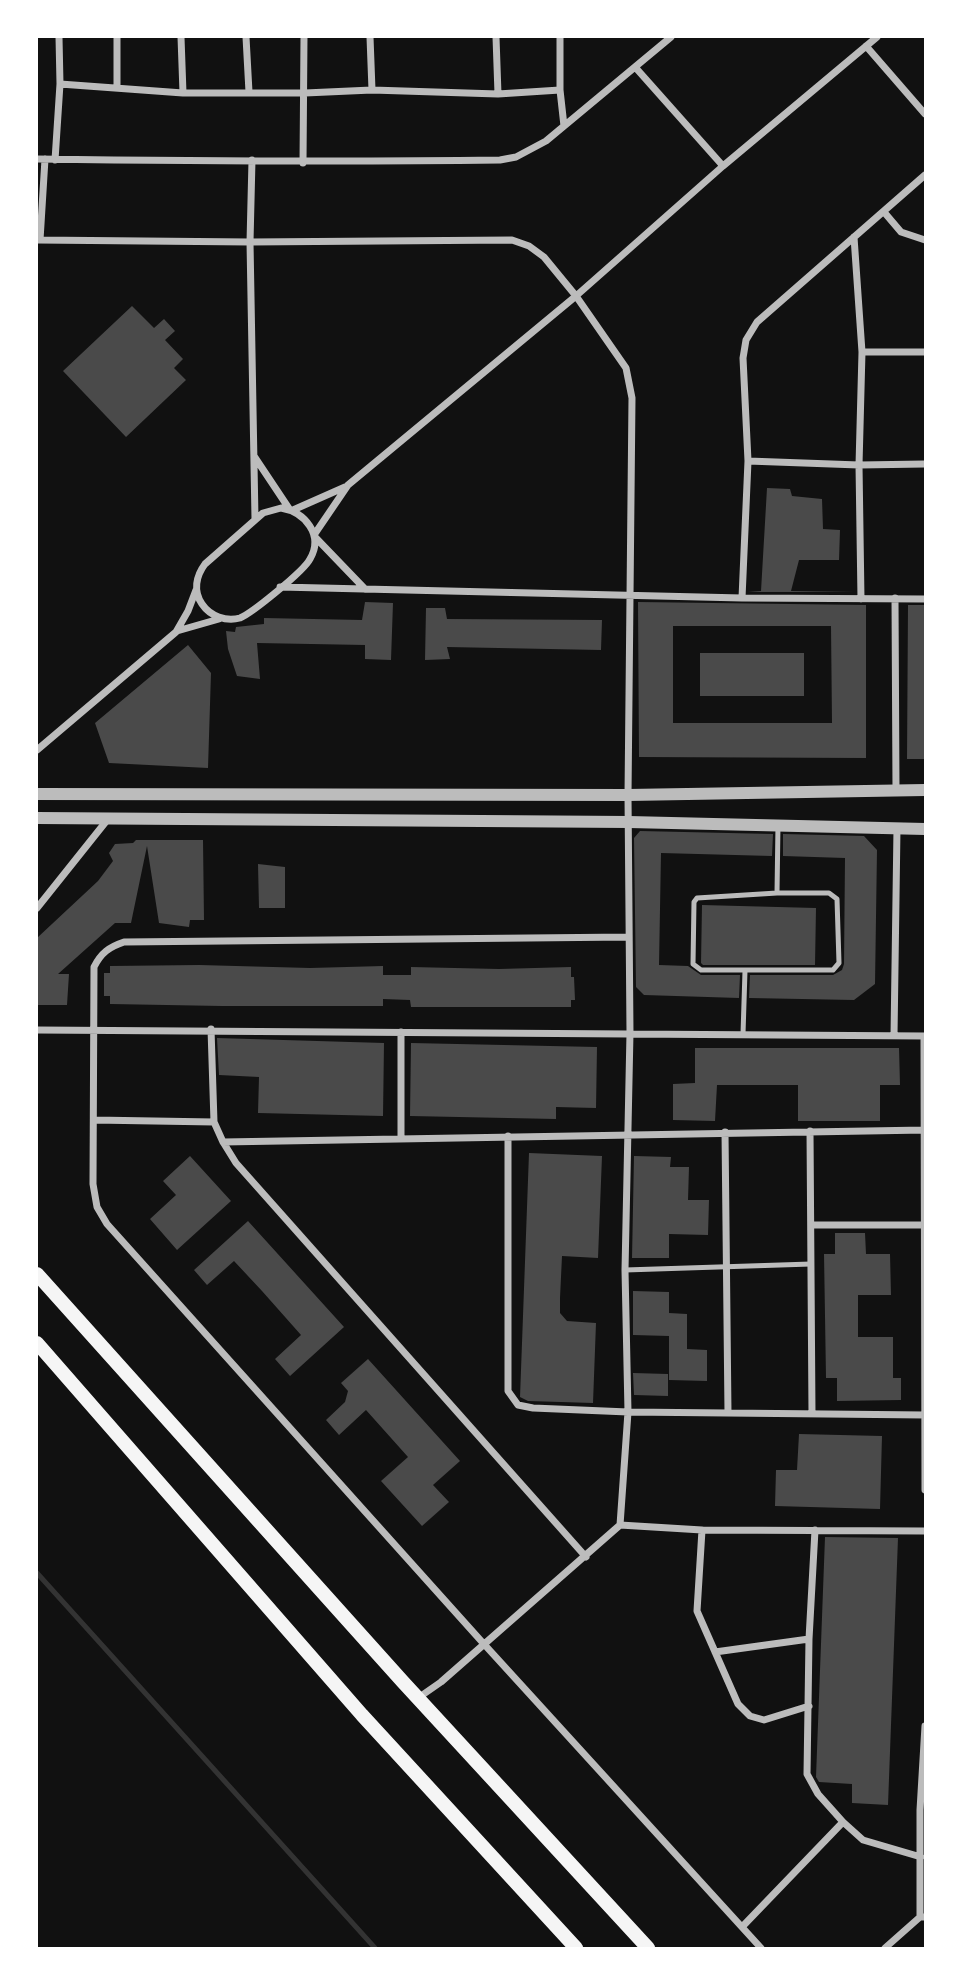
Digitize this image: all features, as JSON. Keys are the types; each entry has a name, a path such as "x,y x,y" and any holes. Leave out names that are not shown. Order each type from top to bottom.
{"main road":[{"path":"37,1274 418,1698 648,1948"},
{"path":"37,1343 362,1715 576,1948"}],"street":[{"path":"55,160 60,84 59,37"},
{"path":"117,37 117,87"},
{"path":"181,37 183,93"},
{"path":"246,37 248,92"},
{"path":"303,163 304,37"},
{"path":"370,37 372,90"},
{"path":"496,37 498,94"},
{"path":"561,37 560,90 564,126"},
{"path":"418,1698 441,1682 620,1525 628,1412 625,1270 630,1033 630,380 626,368 576,296 544,257 529,246 512,240 39,240 41,159 252,160 303,163 516,158 532,150 564,126 670,37"},
{"path":"37,751 176,632 188,611 205,564 256,519 272,509 291,510 348,485 576,296 723,166 877,37"},
{"path":"866,46 925,114"},
{"path":"635,67 723,166"},
{"path":"60,84 183,93 372,90 498,94 560,90"},
{"path":"252,160 250,242 256,519"},
{"path":"742,598 748,461 743,358 746,340 757,322 925,175"},
{"path":"884,212 901,232 925,240"},
{"path":"854,237 862,352 859,465 861,599"},
{"path":"862,352 925,352"},
{"path":"254,456 291,510 306,520 314,536 365,589"},
{"path":"748,461 859,465 925,464"},
{"path":"176,632 221,618 231,619 249,613 280,587 309,561 313,554 314,536 348,485"},
{"path":"280,587 630,596 925,599"},
{"path":"196,589 204,608 221,618"},
{"path":"895,598 897,790"},
{"path":"37,741 49,742"},
{"path":"37,793 628,795 925,790"},
{"path":"37,818 629,822 925,829"},
{"path":"37,908 108,819"},
{"path":"894,1036 897,828"},
{"path":"629,937 124,942 110,947 99,957 94,967 93,1184 97,1207 107,1224 761,1948"},
{"path":"37,1030 925,1037 925,1490"},
{"path":"211,1030 214,1122 236,1163 586,1557"},
{"path":"401,1032 401,1139"},
{"path":"94,1120 214,1122"},
{"path":"223,1142 925,1130"},
{"path":"810,1131 812,1414"},
{"path":"725,1132 728,1413"},
{"path":"508,1136 508,1391 522,1407 628,1412 925,1415"},
{"path":"811,1225 925,1225"},
{"path":"620,1525 702,1530 925,1531"},
{"path":"702,1530 697,1611 738,1704 750,1716 764,1720 809,1706"},
{"path":"815,1530 809,1639 807,1774 818,1794 863,1840 921,1857"},
{"path":"715,1653 809,1639"},
{"path":"885,1948 922,1917 925,1726"},
{"path":"742,1927 843,1822"}],"lane":[{"path":"777,893 778,825"},
{"path":"777,893 834,895 837,899 837,967 833,970 745,971 701,970 693,964 694,902 700,897 777,893"},
{"path":"744,1034 745,971"},
{"path":"625,1270 811,1264"}],"building":[{"path":"132,306 154,328 164,319 175,331 165,340 183,359 174,368 186,380 126,437 63,371"},
{"path":"767,488 790,489 792,496 822,499 823,529 840,530 839,560 799,560 791,591 855,592 748,592 761,591"},
{"path":"365,602 393,603 391,660 365,659 365,645 257,643 260,679 237,676 228,649 226,631 235,632 236,627 264,624 264,618 362,620"},
{"path":"638,602 866,605 866,758 639,757","holes":["673,626 831,626 832,723 673,723"]},
{"path":"908,605 925,605 925,759 907,759"},
{"path":"426,608 445,608 447,619 602,620 601,650 447,647 450,659 425,660"},
{"path":"188,645 211,673 208,768 109,763 95,723"},
{"path":"700,653 804,653 804,696 700,696"},
{"path":"640,831 773,834 772,856 661,853 659,965 688,966 701,975 740,975 739,998 644,995 636,987 634,838"},
{"path":"783,834 864,836 877,850 875,984 854,1000 749,998 750,975 833,975 842,970 844,964 845,858 783,856"},
{"path":"136,840 203,840 204,920 190,920 189,927 159,923 147,846 131,923 115,923 58,974 69,974 67,1005 37,1005 37,938 98,881 113,861 109,853 115,844 133,843"},
{"path":"258,864 285,867 285,908 259,908"},
{"path":"702,905 816,908 815,965 703,965"},
{"path":"110,966 310,968 383,966 383,975 411,975 411,967 571,967 575,1000 571,1000 571,1007 411,1007 410,1000 383,999 383,1006 222,1006 110,1004 110,996 104,996 104,973 110,973"},
{"path":"217,1038 384,1043 383,1116 258,1113 259,1077 219,1075"},
{"path":"411,1043 597,1047 596,1108 556,1107 556,1119 410,1116"},
{"path":"695,1048 899,1048 900,1085 880,1085 880,1121 798,1121 798,1085 717,1085 715,1121 673,1120 673,1084 695,1083"},
{"path":"529,1153 602,1156 598,1258 562,1256 560,1298 560,1313 567,1321 596,1323 593,1403 528,1401 520,1397"},
{"path":"190,1156 231,1201 177,1250 150,1219 176,1195 163,1181"},
{"path":"634,1156 671,1157 670,1167 689,1167 688,1200 709,1200 708,1235 669,1234 669,1258 632,1258"},
{"path":"248,1221 344,1327 290,1376 275,1359 301,1335 262,1291 234,1261 207,1285 194,1270"},
{"path":"835,1233 865,1233 866,1254 890,1254 891,1295 858,1295 858,1337 893,1337 893,1378 901,1378 901,1400 837,1401 837,1378 826,1378 824,1254 835,1254"},
{"path":"633,1291 669,1292 669,1313 687,1314 687,1349 707,1350 707,1381 669,1380 669,1336 633,1335"},
{"path":"368,1359 460,1461 433,1485 449,1502 422,1526 381,1481 408,1457 366,1410 339,1435 326,1420 345,1402 348,1391 341,1383"},
{"path":"633,1373 668,1374 668,1396 634,1395"},
{"path":"799,1434 882,1436 880,1509 775,1506 776,1470 797,1470"},
{"path":"825,1537 898,1538 888,1805 852,1803 852,1784 819,1782 816,1777"}],"waterway":[{"path":"37,1573 375,1948"}]}
